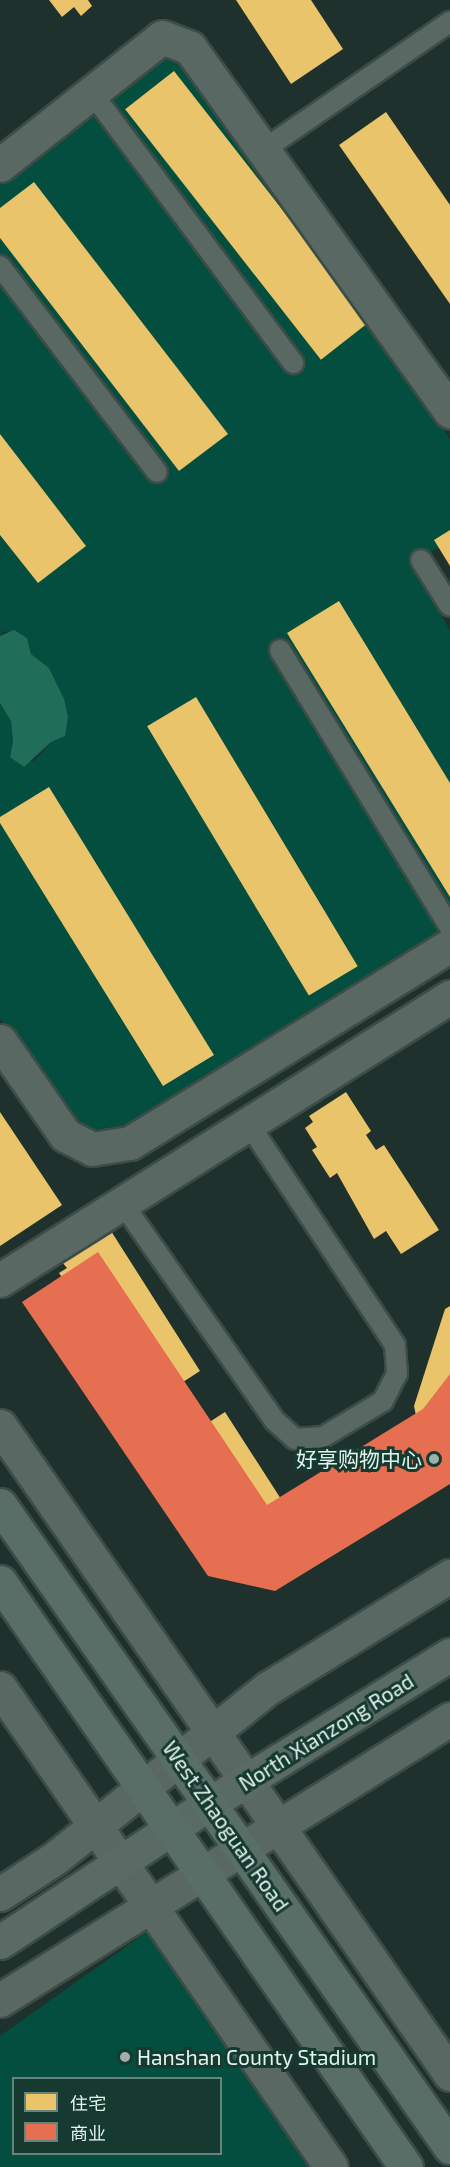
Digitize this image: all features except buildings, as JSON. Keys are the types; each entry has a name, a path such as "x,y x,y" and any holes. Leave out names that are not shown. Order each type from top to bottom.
{"main road":[{"name":"West Zhaoguan Road","path":"0,1505 450,2147"},
{"path":"0,1582 406,2167"},
{"name":"North Xianzong Road","path":"0,1942 210,1803 450,1655"}],"street":[{"path":"0,165 162,37 190,48 450,411"},
{"path":"0,1041 64,1135 92,1149 130,1143 450,945"},
{"path":"0,1280 450,998"},
{"path":"0,1426 450,2074"},
{"path":"0,1894 95,1826 268,1688 450,1576"},
{"path":"0,1688 331,2167"},
{"path":"0,2000 149,1904 450,1719"}],"lane":[{"path":"263,150 450,22"},
{"path":"92,93 293,363"},
{"path":"0,266 157,472"},
{"path":"421,560 450,606"},
{"path":"280,650 450,927"},
{"path":"123,1204 274,1420 295,1439 323,1437 383,1401 397,1374 395,1345 249,1124"}],"shaded area":[{"path":"173,49 450,439 450,541 410,564 450,630 450,928 121,1134 73,1125 0,1018 0,703 11,721 13,741 10,757 34,761 51,742 65,736 49,668 31,654 27,638 4,631 0,636 0,185"},
{"path":"14,630 27,638 31,654 49,668 64,699 68,717 65,736 51,742 24,767 10,757 13,741 11,721 0,703 0,636"},
{"name":"Hanshan County Stadium","path":"158,1924 325,2167 0,2167 0,2036"}],"place":[{"name":"好享购物中心","path":"434,1459"},
{"name":"Hanshan County Stadium","path":"125,2057"}]}
